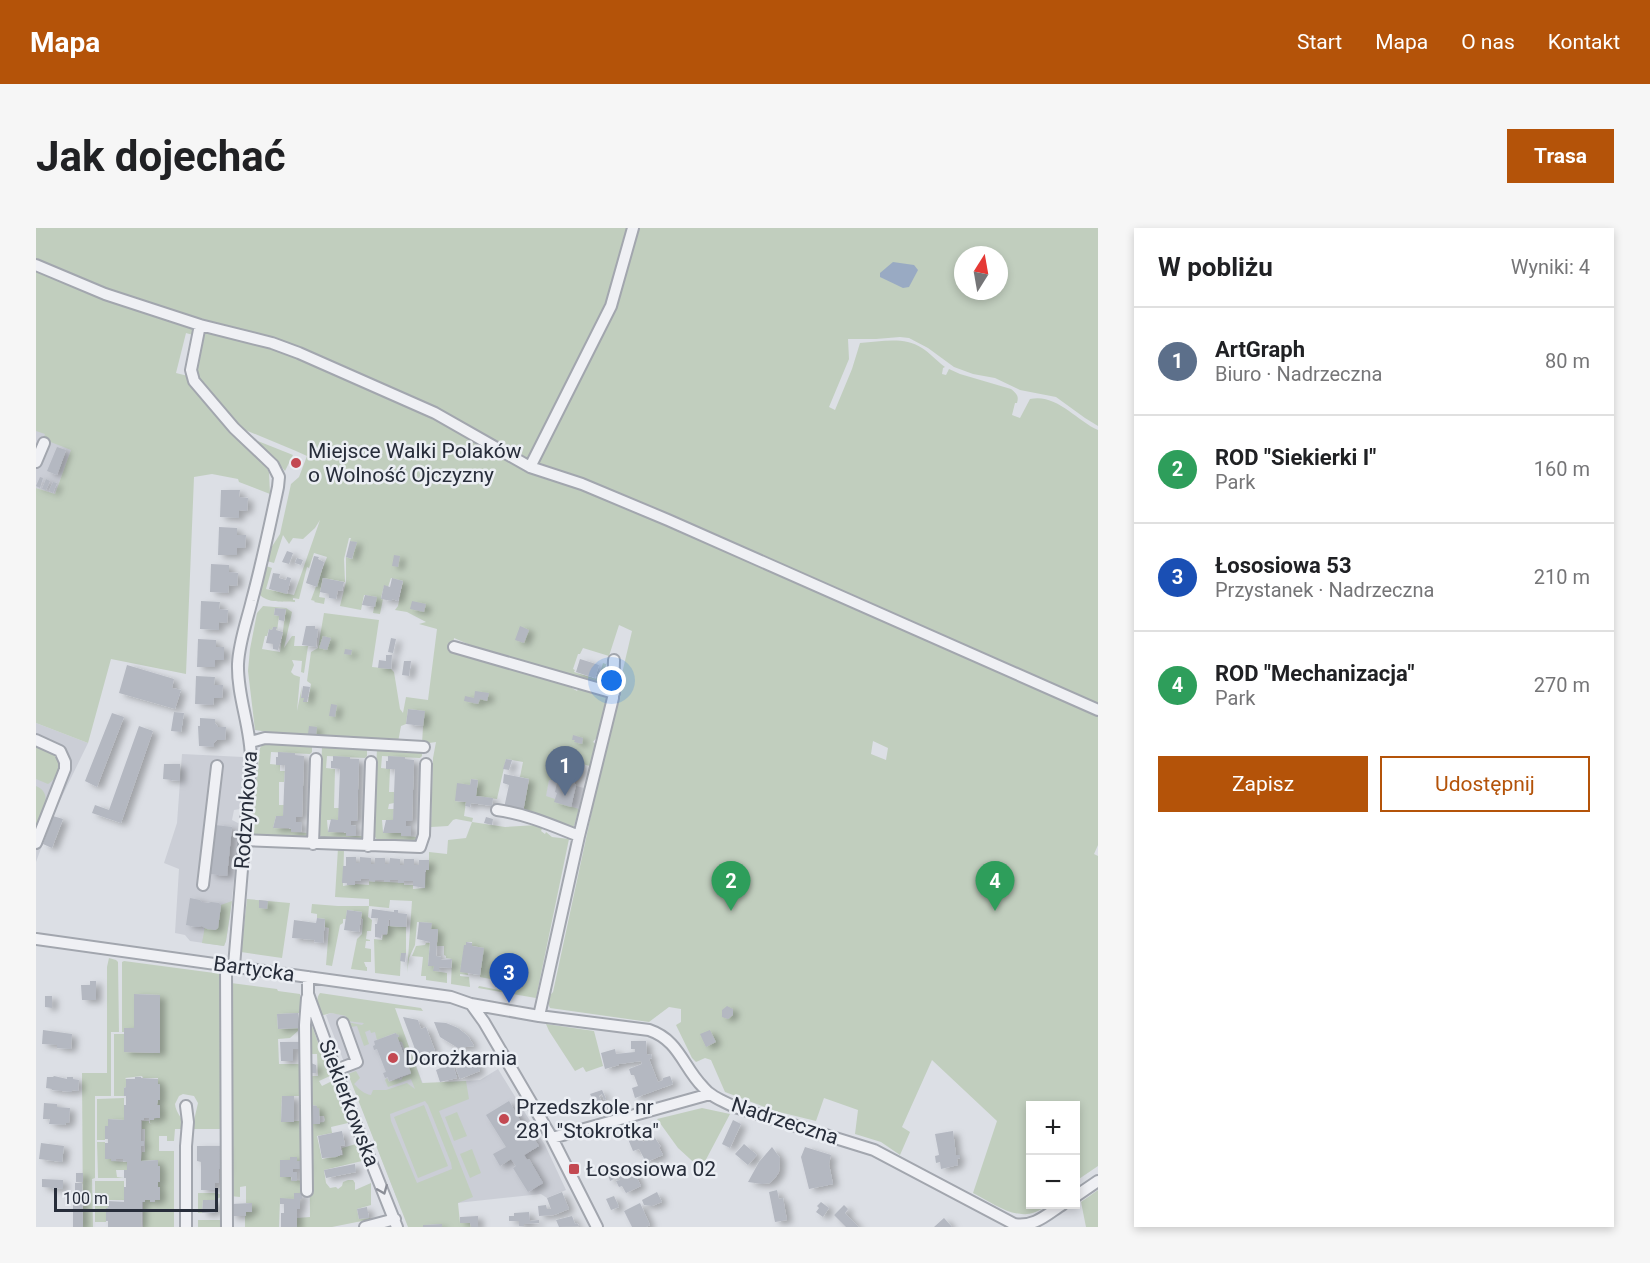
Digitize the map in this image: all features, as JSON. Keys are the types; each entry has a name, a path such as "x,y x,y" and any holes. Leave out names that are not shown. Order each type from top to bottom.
{"street":[{"path":"530,467 611,306 633,228"},
{"path":"36,266 105,294 200,325 272,343 299,353 435,413 530,467 582,484 668,520 1098,710"},
{"name":"Rodzynkowa","path":"200,325 191,370 194,381 234,428 273,465 279,477 238,664 242,704 251,742 244,840 230,966 227,1227"},
{"path":"36,462 44,443"},
{"path":"454,647 614,693"},
{"path":"539,1016 614,693 614,660"},
{"path":"251,742 265,738 424,747"},
{"path":"36,740 60,751 65,762 65,769 36,843"},
{"path":"313,844 316,759"},
{"path":"368,846 371,762"},
{"path":"244,840 420,847 424,835 426,764"},
{"path":"203,885 217,766"},
{"path":"497,810 518,813 579,836"},
{"name":"Bartycka","path":"36,939 451,997 471,1004"},
{"name":"Siekierkowska","path":"308,977 308,994 396,1223"},
{"path":"307,1191 305,1025 308,994"},
{"path":"471,1004 552,1138 597,1227"},
{"name":"Nadrzeczna","path":"471,1004 657,1033 675,1048 701,1086 710,1094 735,1107 874,1150 1014,1224 1037,1225"},
{"path":"336,1070 357,1062 343,1023"},
{"path":"552,1138 710,1094"},
{"path":"186,1106 188,1122 186,1227"},
{"path":"1080,1193 1098,1181"},
{"path":"1037,1225 1057,1209"},
{"path":"365,1227 396,1223"}],"shaded area":[{"path":"36,371 91,396 55,494 36,488"},
{"path":"36,723 88,743 54,813 36,862"},
{"path":"182,754 243,757 244,779 240,809 234,810 232,820 240,824 230,916 224,946 190,941 185,935 175,933 179,869 164,863 177,823"},
{"path":"549,779 584,788 575,825 541,817"},
{"path":"331,1013 400,1024 423,1084 480,1080 498,1069 545,1145 566,1190 547,1198 541,1194 401,1209 326,1015"}],"green space":[{"path":"36,228 1098,228 1098,426 1056,397 1020,390 995,378 973,374 954,367 928,348 909,338 900,337 848,339 849,359 829,407 835,410 860,343 900,341 915,344 928,352 945,367 942,374 946,375 949,369 1011,389 1018,399 1012,415 1020,418 1030,399 1039,398 1066,408 1098,430 1098,845 1094,854 1098,856 1098,1166 1080,1178 1080,1101 1026,1101 1026,1209 1042,1209 1030,1214 1013,1213 973,1193 997,1121 932,1060 902,1127 910,1132 900,1155 881,1142 855,1134 858,1110 824,1098 816,1121 775,1111 725,1092 711,1060 705,1058 696,1062 692,1058 676,1025 681,1022 681,1009 669,1007 649,1022 550,1008 548,999 553,992 632,631 619,625 609,656 583,648 578,654 574,672 596,679 599,677 603,663 607,662 602,680 596,684 484,651 454,638 453,651 521,671 577,691 578,689 607,698 598,736 593,742 596,744 590,766 559,758 554,780 549,780 546,796 555,799 555,802 579,809 573,829 541,817 541,815 539,817 523,812 529,779 520,777 523,762 506,759 497,799 476,796 478,780 471,779 470,785 455,801 466,802 464,816 473,818 472,822 456,819 448,826 431,827 433,758 436,742 422,744 424,711 408,709 406,724 401,726 398,742 295,736 255,730 248,671 257,613 263,606 286,608 292,612 284,648 292,636 295,636 294,646 308,646 304,673 301,672 302,661 292,660 294,665 291,672 300,677 297,711 302,686 301,698 304,698 304,702 308,702 311,684 307,681 311,652 318,648 324,613 379,620 372,667 391,669 394,672 400,709 403,713 406,697 428,700 437,629 419,624 426,622 407,612 395,610 398,606 403,581 391,578 388,587 384,586 380,614 373,613 376,597 364,595 361,610 340,606 346,582 346,557 352,559 356,543 350,541 351,538 349,538 344,559 345,582 323,578 319,597 325,598 324,604 311,600 327,557 314,553 309,568 307,567 299,599 293,598 295,602 271,601 259,594 266,566 272,568 266,589 294,595 320,520 303,539 293,538 289,544 283,535 274,563 267,561 271,548 280,534 291,484 299,477 307,456 296,451 226,422 263,462 269,472 270,494 239,482 238,479 212,474 194,477 186,674 111,659 88,743 36,723 36,488 55,494 71,450 43,439 45,434 36,431","holes":["197,320 205,332 192,377 176,373 186,333 193,335","275,608 286,609 280,652 262,649 269,629 276,627 277,631 279,616 274,615","873,741 888,748 886,760 871,754"]},
{"path":"248,437 293,455 285,471 275,459"},
{"path":"264,743 312,745 310,754 271,752 270,764 280,765 280,771 285,771 284,782 279,782 279,805 284,805 283,816 276,816 273,828 309,833 306,837 263,836 251,832 260,748"},
{"path":"36,746 50,751 57,759 57,773 48,784 36,779"},
{"path":"322,746 367,747 365,758 327,756 326,768 335,769 334,808 339,808 338,820 327,820 328,832 346,833 346,836 364,836 361,839 322,838 319,834"},
{"path":"377,747 422,750 420,758 382,756 381,768 390,769 389,792 394,792 394,803 389,804 388,809 394,809 393,820 382,820 383,832 419,837 415,841 377,840 374,835"},
{"path":"36,786 42,790 46,799 36,828"},
{"path":"472,822 505,827 537,825 545,834 546,832 552,837 569,839 536,998 478,988 479,986 499,990 501,981 480,977 483,948 472,946 472,942 467,942 466,945 468,975 460,974 460,976 469,977 470,987 451,984 452,959 444,955 444,946 437,946 438,930 431,929 431,923 417,922 415,945 409,958 407,973 412,901 390,900 389,908 369,906 369,899 335,897 338,848 344,850 343,886 369,885 369,881 404,883 404,885 413,885 413,889 425,888 426,870 429,870 429,852 447,854 448,840 466,838"},
{"path":"247,899 290,903 282,958 241,952"},
{"path":"232,901 224,946 202,943 205,926 215,930 218,928 221,905"},
{"path":"312,904 369,906 368,917 372,920 371,931 367,931 366,939 370,941 366,941 365,948 371,949 371,962 364,962 367,971 351,969 357,939 362,934 362,912 347,910 346,919 343,919 340,925 332,966 326,965 329,928 325,927 325,919 317,918 317,914 311,913"},
{"path":"388,926 406,927 406,953 401,953 400,976 375,973 374,939 382,940 383,935 387,935"},
{"path":"430,943 428,965 434,966 434,971 447,973 447,983 426,980 426,976 421,976 423,957 412,956 416,946"},
{"path":"109,958 118,962 119,1032 111,1032 111,1096 95,1096 93,1227 83,1227 82,1073 107,1073 107,967"},
{"path":"122,962 222,974 223,1129 192,1129 198,1103 194,1096 183,1094 179,1096 175,1104 182,1121 182,1129 175,1129 174,1141 167,1141 167,1136 159,1136 159,1151 174,1151 174,1227 143,1227 143,1202 150,1200 154,1202 160,1199 158,1160 141,1161 142,1152 145,1152 145,1129 142,1129 142,1121 149,1121 152,1124 150,1120 160,1117 160,1105 157,1105 160,1099 158,1078 143,1078 142,1076 125,1078 124,1096 114,1096 114,1034 124,1034 124,1052 159,1053 159,995 134,994 134,1028 124,1028 122,1032"},
{"path":"231,983 300,994 301,1013 277,1014 278,1029 299,1028 290,1038 278,1039 279,1064 302,1064 302,1096 282,1096 281,1121 302,1121 304,1161 297,1161 296,1157 290,1157 291,1180 305,1181 306,1191 294,1193 294,1199 280,1199 279,1227 245,1227 246,1212 252,1211 252,1203 246,1203 246,1186 240,1187 240,1197 230,1196"},
{"path":"320,993 421,1008 423,1011 395,1008 422,1083 466,1081 469,1099 439,1111 473,1197 458,1203 460,1223 470,1223 471,1227 442,1227 442,1224 408,1227 348,1074 356,1071 360,1078 354,1084 371,1095 373,1090 386,1090 407,1083 415,1089 411,1079 388,1087 385,1080 387,1078 389,1082 401,1080 411,1074 402,1042 395,1033 377,1040 375,1032 371,1033 370,1030 365,1032 369,1044 364,1046 357,1026 348,1026 347,1022 362,1025 364,1023 347,1021 346,1016 331,1013 320,1016 317,1004","holes":["425,1101 452,1169 417,1183 390,1114"]},
{"path":"310,1020 330,1076 319,1081 322,1086 332,1081 348,1123 331,1127 332,1133 317,1136 322,1159 343,1155 342,1148 356,1144 362,1161 324,1170 326,1183 330,1188 338,1189 343,1182 353,1180 355,1190 371,1183 371,1205 357,1209 359,1219 372,1219 332,1227 297,1227 297,1218 310,1217 309,1124 325,1120 324,1116 319,1116 316,1106 312,1105 311,1108 309,1076 318,1076 317,1054 309,1054"},
{"path":"546,1024 594,1031 603,1066 586,1072 583,1067 575,1071"},
{"path":"124,1098 124,1120 108,1119 108,1126 105,1127 105,1140 97,1140 97,1099"},
{"path":"424,1105 448,1166 418,1178 394,1117"},
{"path":"702,1108 730,1114 701,1169 678,1148 657,1119"},
{"path":"457,1112 467,1136 454,1141 445,1117"},
{"path":"97,1142 105,1142 106,1159 127,1162 127,1170 116,1170 117,1177 124,1178 98,1178"},
{"path":"472,1149 481,1173 470,1178 460,1154"},
{"path":"95,1181 124,1181 124,1200 105,1200 108,1201 106,1222 95,1222"},
{"path":"1098,1190 1098,1227 1086,1227 1081,1202"},
{"path":"198,1193 217,1193 223,1196 215,1200 203,1200 202,1213 198,1213"},
{"path":"198,1220 224,1220 224,1227 198,1227"}],"water":[{"path":"893,262 914,265 918,270 909,287 903,288 880,277 880,273"}],"building":[{"path":"57,447 66,450 57,475 47,471"},
{"path":"40,477 43,478 40,488 36,486"},
{"path":"46,479 50,481 46,490 42,489"},
{"path":"53,482 57,483 53,493 49,491"},
{"path":"221,490 240,490 239,497 248,498 247,511 239,510 239,518 220,517"},
{"path":"219,527 237,528 237,535 246,535 245,548 237,548 237,555 218,555"},
{"path":"350,541 357,542 352,559 346,557"},
{"path":"287,551 293,553 289,564 282,562"},
{"path":"394,555 400,556 398,567 392,566"},
{"path":"314,556 324,562 317,587 306,583"},
{"path":"297,558 303,560 301,565 295,563"},
{"path":"211,564 229,565 229,572 238,573 237,586 229,585 228,593 210,592"},
{"path":"273,573 280,574 279,578 286,580 287,577 291,578 287,594 269,589"},
{"path":"323,578 344,582 342,591 338,590 336,599 329,598 329,594 320,592"},
{"path":"392,578 403,581 398,601 381,599 384,585 390,587"},
{"path":"365,595 377,597 375,607 362,605"},
{"path":"201,601 220,602 219,609 228,610 227,623 219,622 219,630 200,629"},
{"path":"412,601 426,604 424,612 410,609"},
{"path":"275,608 286,609 284,621 274,615"},
{"path":"306,626 315,626 315,629 318,629 316,647 302,645"},
{"path":"520,626 529,630 524,643 515,640"},
{"path":"273,627 283,632 278,650 273,649 273,644 266,643 269,629 272,630"},
{"path":"323,636 331,638 327,650 319,648"},
{"path":"391,638 396,639 393,653 388,652"},
{"path":"198,639 216,640 216,647 224,647 224,660 215,660 215,667 197,667"},
{"path":"345,649 352,650 351,655 344,654"},
{"path":"386,655 392,655 391,669 378,668 379,660 386,661"},
{"path":"580,659 599,665 595,678 576,672"},
{"path":"404,661 411,661 409,676 402,675"},
{"path":"127,665 174,679 172,688 181,690 175,709 119,693"},
{"path":"196,676 215,677 214,685 223,685 222,698 214,698 213,705 195,704"},
{"path":"303,686 310,687 307,702 303,702 304,698 301,698"},
{"path":"475,691 489,693 487,701 480,699 478,704 464,701 465,696 474,698"},
{"path":"331,704 337,705 335,717 329,716"},
{"path":"408,709 425,711 423,726 406,724"},
{"path":"174,712 184,713 181,732 171,731"},
{"path":"112,713 124,717 97,787 85,781"},
{"path":"200,718 215,719 218,727 226,727 225,740 217,740 214,747 199,746"},
{"path":"139,726 153,731 121,823 92,813 95,805 109,810"},
{"path":"309,726 317,727 316,735 308,734"},
{"path":"573,735 583,738 582,744 572,740"},
{"path":"278,752 304,756 302,817 296,817 296,822 302,822 301,832 291,832 289,828 273,828 276,816 283,816 285,765 276,765"},
{"path":"333,756 359,759 357,821 351,821 351,825 356,826 356,836 346,836 344,832 328,832 331,819 338,820 340,769 331,768"},
{"path":"388,756 414,760 412,821 406,821 406,826 411,826 411,836 401,836 401,833 383,833 386,820 393,820 395,769 386,769"},
{"path":"506,759 512,760 509,770 503,769"},
{"path":"565,761 581,765 574,784 576,785 571,807 554,802 560,769"},
{"path":"164,764 180,764 180,781 163,779"},
{"path":"504,774 529,779 523,812 504,808 509,785 503,783"},
{"path":"471,779 478,780 476,796 493,798 492,806 471,803 470,807 465,806 466,802 455,801 457,783 470,785"},
{"path":"53,816 63,819 52,848 43,844"},
{"path":"486,817 493,819 492,825 484,823"},
{"path":"215,825 232,827 227,876 210,874"},
{"path":"346,857 356,857 356,863 360,863 360,857 371,858 371,864 375,864 375,858 385,858 385,864 389,864 390,858 400,859 400,865 404,865 404,859 414,859 414,865 419,865 419,860 429,860 429,870 425,872 425,888 413,886 413,881 398,883 398,880 384,882 384,880 375,880 375,882 361,879 355,881 355,885 347,885 347,883 342,883"},
{"path":"190,898 221,905 218,928 215,930 186,925"},
{"path":"259,900 268,901 267,909 259,908"},
{"path":"372,909 394,912 398,910 398,913 407,914 406,927 390,926 389,919 387,934 382,934 381,938 375,937 375,924 378,918 371,918"},
{"path":"347,910 362,912 359,932 344,930"},
{"path":"317,918 325,919 323,943 292,938 294,920 316,923"},
{"path":"419,922 432,923 431,929 438,929 436,956 441,957 441,960 452,959 451,968 439,967 439,971 433,971 434,966 428,966 430,942 417,939"},
{"path":"466,942 472,943 472,946 484,948 480,975 460,972"},
{"path":"401,953 406,953 405,962 400,961"},
{"path":"90,981 96,981 96,1000 82,1000 81,985 90,985"},
{"path":"134,994 160,995 160,1053 124,1052 124,1028 134,1028"},
{"path":"45,996 52,996 52,1008 45,1007"},
{"path":"727,1006 733,1009 733,1015 728,1019 722,1017 722,1010"},
{"path":"298,1013 299,1028 278,1029 277,1014"},
{"path":"403,1017 418,1020 421,1029 426,1027 435,1051 418,1057"},
{"path":"434,1022 446,1023 458,1028 468,1036 474,1046 458,1048 440,1037"},
{"path":"43,1030 72,1034 71,1049 42,1044"},
{"path":"710,1030 716,1042 706,1047 700,1034"},
{"name":"Dorożkarnia","path":"396,1033 411,1073 389,1081 383,1073 386,1072 377,1049 374,1050 373,1046 374,1041"},
{"path":"631,1041 646,1041 647,1055 651,1054 652,1058 649,1059 658,1082 670,1076 673,1084 635,1098 632,1088 638,1086 629,1069 642,1064 641,1061 619,1064 605,1069 601,1053 615,1049 616,1054 635,1052 635,1049 631,1049"},
{"path":"280,1042 299,1042 299,1049 293,1049 293,1061 281,1061"},
{"path":"451,1059 457,1078 440,1082 436,1070 445,1066 446,1061"},
{"path":"475,1060 480,1071 460,1079 456,1069"},
{"path":"311,1063 316,1065 316,1073 309,1073"},
{"path":"47,1077 67,1079 67,1077 73,1077 79,1080 78,1091 46,1088"},
{"path":"135,1077 158,1079 158,1084 160,1084 160,1100 157,1105 160,1105 160,1118 141,1120 141,1141 144,1141 144,1146 141,1146 141,1161 158,1160 160,1200 142,1202 141,1227 108,1227 106,1208 108,1208 108,1201 124,1202 126,1178 124,1178 124,1170 127,1170 127,1162 123,1159 111,1161 111,1159 105,1159 105,1143 108,1143 108,1139 105,1139 105,1126 108,1126 108,1119 124,1120 126,1079 135,1079"},
{"path":"602,1090 606,1099 604,1100 602,1094 599,1096 606,1110 600,1113 590,1094"},
{"path":"282,1096 294,1096 294,1122 281,1122"},
{"path":"509,1101 528,1134 530,1133 539,1146 524,1155 527,1160 529,1159 543,1183 528,1192 513,1168 516,1166 511,1159 500,1166 493,1154 506,1147 486,1115"},
{"path":"44,1103 70,1108 69,1123 49,1124 50,1119 43,1119"},
{"path":"311,1105 319,1108 320,1124 309,1124"},
{"path":"733,1120 741,1124 730,1148 722,1144"},
{"path":"342,1131 345,1145 340,1146 342,1154 322,1158 318,1136"},
{"path":"953,1131 956,1155 960,1155 957,1159 958,1165 941,1169 940,1162 936,1163 935,1156 939,1155 935,1134"},
{"path":"639,1133 643,1142 653,1135 663,1155 646,1162 639,1149 633,1151 628,1139"},
{"path":"41,1143 64,1146 62,1162 39,1159"},
{"path":"744,1144 757,1155 748,1165 735,1154"},
{"path":"197,1146 223,1146 224,1169 219,1169 219,1183 215,1183 215,1190 201,1190 201,1162 197,1161"},
{"path":"772,1147 780,1158 779,1172 775,1178 770,1183 748,1182 759,1162"},
{"path":"805,1147 831,1155 829,1164 833,1184 809,1189 801,1157"},
{"path":"290,1157 297,1157 297,1161 304,1161 304,1169 293,1169 293,1172 297,1172 297,1181 291,1181 292,1177 280,1177 280,1160 290,1160"},
{"path":"355,1164 356,1172 326,1178 324,1170"},
{"path":"631,1166 641,1186 626,1193 616,1181 620,1180 618,1177 610,1181 608,1175"},
{"path":"76,1173 83,1173 83,1182 76,1182"},
{"path":"42,1179 63,1180 63,1189 42,1187"},
{"path":"75,1183 82,1183 83,1227 73,1227"},
{"path":"777,1190 779,1199 783,1198 787,1220 775,1222 769,1192"},
{"path":"562,1192 569,1209 554,1215 539,1216 538,1206 546,1205 547,1209 551,1209 547,1198"},
{"path":"657,1192 662,1202 652,1206 644,1205 642,1200"},
{"path":"294,1193 302,1193 300,1209 297,1209 297,1227 281,1227 281,1213 284,1213 284,1204 280,1204 280,1198 294,1199"},
{"path":"614,1196 619,1207 611,1210 606,1199"},
{"path":"203,1200 215,1200 218,1208 215,1208 215,1213 202,1213"},
{"path":"821,1202 829,1208 823,1217 816,1212"},
{"path":"252,1203 252,1212 246,1212 246,1216 231,1216 231,1204"},
{"path":"640,1203 650,1225 632,1227 624,1211"},
{"path":"844,1205 848,1209 845,1213 859,1227 846,1227 834,1215"},
{"path":"367,1207 369,1218 359,1219 357,1209"},
{"path":"529,1212 530,1221 539,1220 539,1223 519,1226 519,1221 509,1221 509,1216 514,1216 514,1213"},
{"path":"478,1216 478,1227 471,1227 470,1223 460,1223 460,1217"},
{"path":"572,1216 575,1224 579,1226 559,1227 556,1220"},
{"path":"944,1218 952,1227 934,1227"},
{"path":"442,1224 442,1227 423,1227 423,1225"}],"place":[{"name":"Miejsce Walki Polaków o Wolność Ojczyzny","path":"296,463"},
{"name":"ArtGraph","path":"565,796"},
{"name":"ROD \"Siekierki I\"","path":"731,911"},
{"name":"ROD \"Mechanizacja\"","path":"995,911"},
{"name":"Łososiowa 53","path":"509,1003"},
{"name":"Dorożkarnia","path":"393,1058"},
{"name":"Przedszkole nr 281 \"Stokrotka\"","path":"504,1119"},
{"name":"Łososiowa 02","path":"574,1169"}]}
